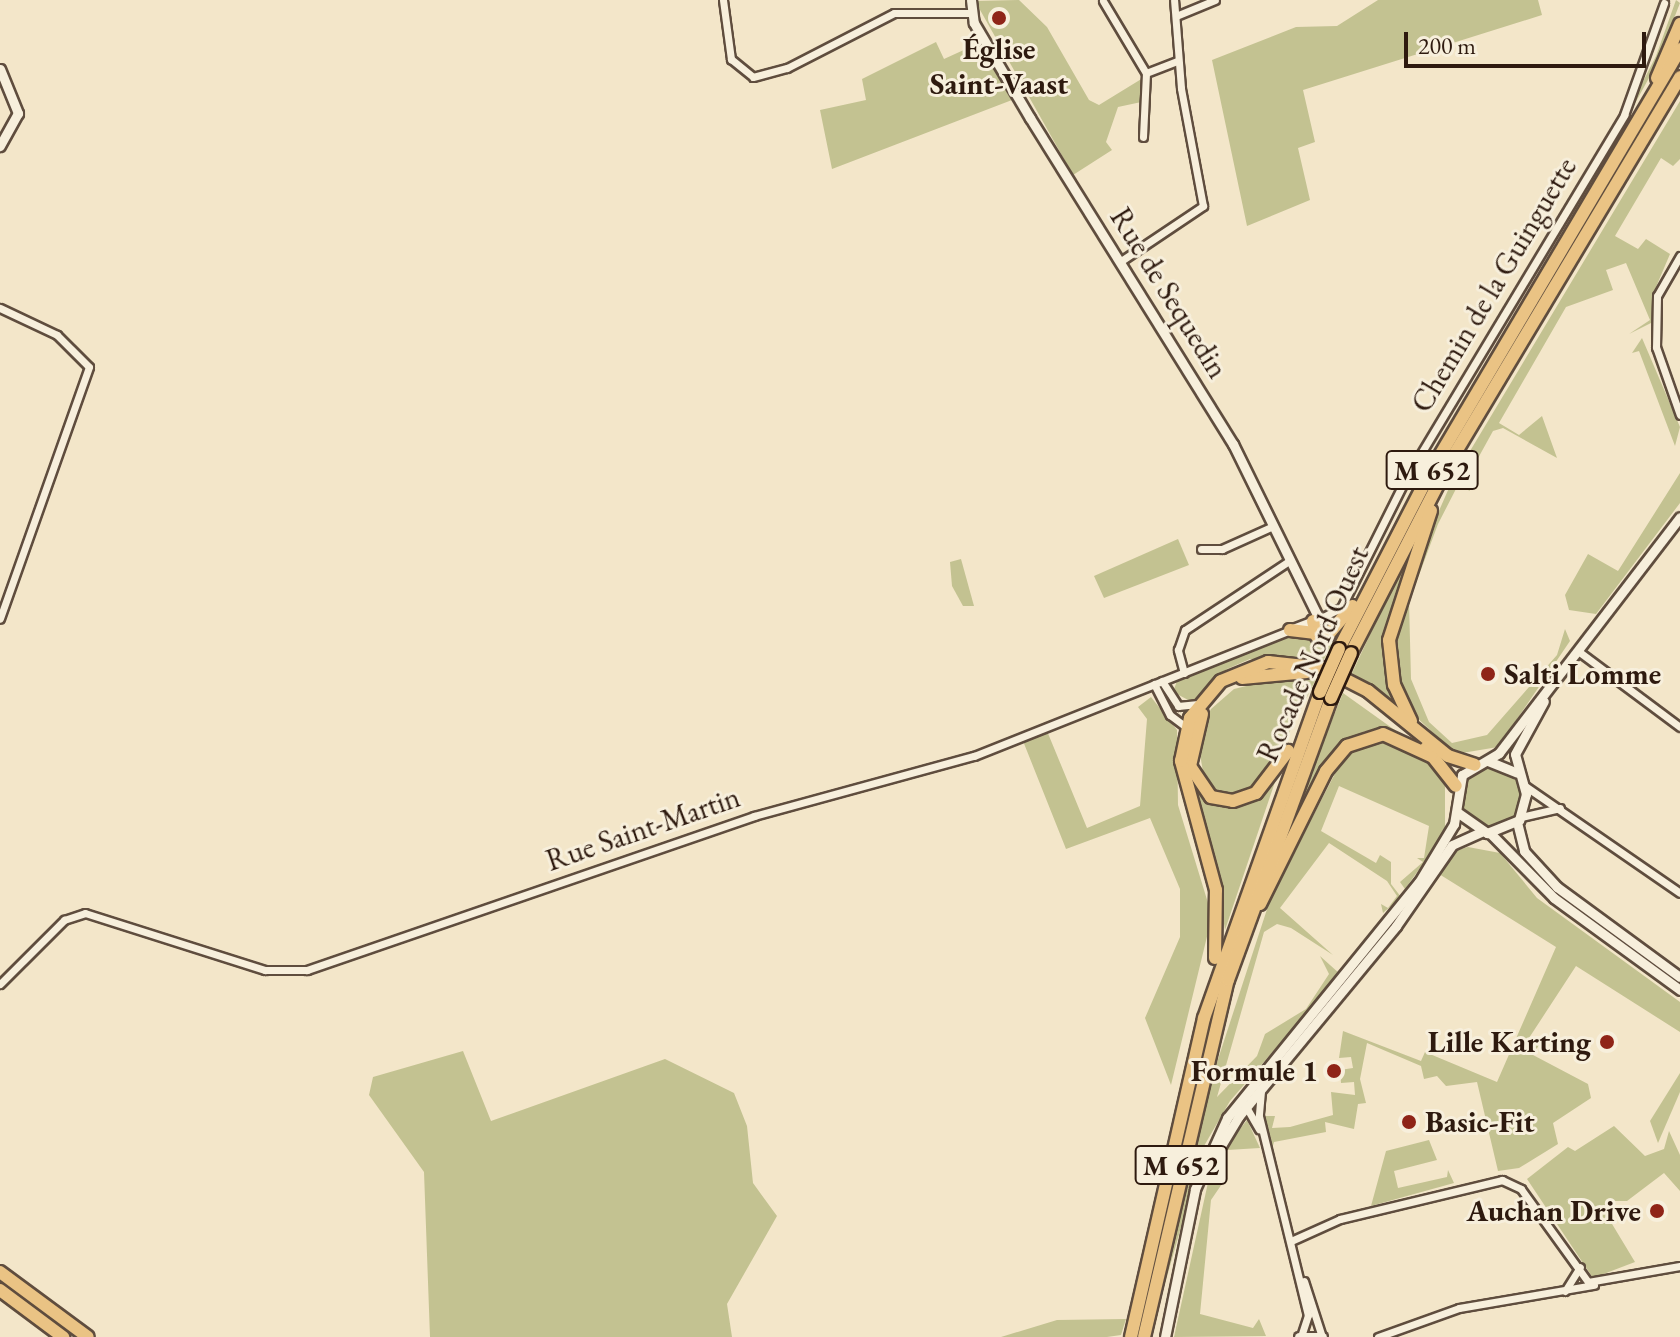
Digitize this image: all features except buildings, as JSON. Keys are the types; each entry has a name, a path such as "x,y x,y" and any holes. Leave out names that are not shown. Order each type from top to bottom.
{"highway":[{"path":"1592,205 1680,24"},
{"name":"Rocade Nord Ouest","path":"1144,1337 1142,1316 1204,1018 1326,695 1432,469 1592,205 1680,49"},
{"name":"Rocade Nord Ouest","path":"1345,651 1448,465 1680,77"},
{"path":"1639,150 1680,94"},
{"path":"1417,730 1394,685 1389,640 1448,465"},
{"path":"1290,630 1317,637 1345,619 1432,469"},
{"path":"1316,620 1317,637"},
{"path":"1204,1018 1219,912 1182,784 1186,727 1200,709 1243,669 1290,661 1353,682 1448,756 1481,763"},
{"path":"1326,695 1277,770 1241,800 1211,797 1194,779 1190,751 1200,709 1245,677 1306,672 1362,697 1441,763 1456,786"},
{"name":"Rocade Nord Ouest","path":"1142,1316 1228,980 1326,695"},
{"path":"1228,980 1273,875 1338,754 1358,738 1383,734 1441,763"},
{"path":"0,1272 88,1337"},
{"path":"0,1290 63,1337"},
{"path":"1130,1337 1142,1316"}],"main road":[{"path":"971,0 971,13"},
{"name":"Rue de Sequedin","path":"971,13 1212,407 1316,620"},
{"path":"0,69 18,117 0,146"},
{"path":"1165,1337 1204,1162 1247,1090 1403,904 1449,836 1456,809 1456,786 1556,681 1680,517"},
{"name":"Rue Saint-Martin","path":"1290,630 1316,620"},
{"path":"1556,681 1516,751 1517,773 1525,786 1519,819 1524,851 1557,887 1680,977"},
{"path":"1481,763 1517,773"},
{"path":"1456,809 1486,833 1554,898 1680,990"},
{"path":"1188,1228 1214,1155 1246,1107 1396,926 1452,845 1519,819"},
{"path":"1300,1336 1322,1337"}],"street":[{"path":"723,0 731,59 753,77 787,68 894,13 971,13"},
{"path":"1121,261 1203,206 1178,61 1174,0"},
{"path":"1176,16 1215,0"},
{"path":"1103,1 1146,73 1143,137"},
{"name":"Chemin de la Guinguette","path":"1316,620 1341,608 1405,480 1624,115 1664,3"},
{"path":"1146,73 1178,61"},
{"path":"1680,256 1657,296 1656,347 1680,415"},
{"path":"0,308 57,335 89,367 0,619"},
{"path":"1201,549 1222,549 1271,527"},
{"path":"1184,673 1178,650 1185,630 1289,561"},
{"name":"Rue Saint-Martin","path":"0,984 64,920 85,913 265,970 307,970 767,812 962,760 1290,630"},
{"path":"1578,651 1680,727"},
{"path":"1158,683 1178,706 1200,709"},
{"path":"1158,683 1170,715 1186,727"},
{"path":"1525,786 1570,811 1680,893"},
{"path":"1519,819 1545,806 1570,811"},
{"path":"1264,1086 1259,1110 1308,1317 1300,1336"},
{"path":"1247,1090 1246,1107 1266,1146"},
{"path":"1291,1241 1340,1219 1502,1180 1521,1189 1588,1282 1601,1284"},
{"path":"1294,1257 1322,1337"},
{"path":"1378,1337 1459,1308 1561,1293 1680,1266"},
{"path":"1561,1293 1580,1267"}],"shaded area":[{"path":"1019,0 1047,27 1089,100 1099,105 1143,78 1146,101 1118,107 1106,142 1112,150 1073,175 975,1"},
{"path":"1378,0 1538,0 1542,15 1303,90 1315,142 1298,148 1310,200 1247,226 1212,60 1296,27 1337,26"},
{"path":"1676,0 1680,3 1655,67 1594,178 1656,56"},
{"path":"936,42 944,59 979,43 1012,100 832,169 820,110 866,100 862,79"},
{"path":"1680,101 1680,159 1673,166 1661,158 1615,236 1638,249 1646,239 1670,254 1653,294 1655,321 1629,334 1650,320 1626,263 1606,270 1613,290 1566,307 1499,423 1519,435 1542,416 1557,458 1503,428 1493,431 1466,480 1470,491 1458,485 1438,524 1409,602 1411,679 1429,722 1452,743 1487,735 1557,655 1565,629 1570,641 1498,747 1456,754 1413,714 1396,671 1396,632 1414,568 1452,481"},
{"path":"1642,338 1680,427 1675,446 1639,351 1632,353"},
{"path":"1680,473 1680,503 1596,614 1569,610 1565,595 1588,554 1618,571"},
{"path":"1178,539 1189,565 1104,598 1094,576"},
{"path":"1408,554 1384,643 1392,700 1352,673"},
{"path":"961,559 974,606 963,606 952,586 950,562"},
{"path":"1339,631 1323,661 1250,659 1227,669 1192,702 1173,692 1177,681 1291,634 1317,641"},
{"path":"1292,675 1316,679 1269,773 1244,792 1221,793 1205,783 1197,737 1211,709 1234,689"},
{"path":"1343,693 1399,733 1365,731 1340,745 1279,850"},
{"path":"1151,697 1177,730 1178,805 1212,916 1171,1085 1145,1018 1180,937 1180,889 1150,818 1066,849 1023,741 1047,731 1087,828 1140,806 1147,719 1138,707"},
{"path":"1386,740 1436,768 1445,786 1445,833 1405,889 1400,882 1423,862 1417,858 1424,858 1429,826 1339,786 1321,831 1376,863 1380,855 1391,862 1391,884 1401,897 1383,913 1381,904 1388,908 1397,896 1387,881 1329,843 1280,908 1333,955 1291,928 1277,924 1264,932 1217,1097 1257,1056 1265,1034 1306,1009 1329,974 1320,956 1340,974 1230,1101 1204,1146 1155,1319 1205,1099 1271,897 1341,762 1354,748"},
{"path":"1491,767 1512,776 1521,797 1512,818 1491,827 1470,818 1461,797 1470,776"},
{"path":"1189,779 1200,794 1224,805 1262,794 1276,779 1225,930 1214,858"},
{"path":"1468,847 1500,853 1537,898 1680,1002 1680,1032 1576,966 1529,1038 1539,1045 1533,1055 1588,1084 1591,1098 1553,1123 1558,1144 1519,1168 1498,1171 1477,1082 1446,1086 1437,1076 1424,1079 1421,1066 1367,1043 1360,1079 1366,1103 1358,1104 1354,1129 1325,1122 1326,1132 1274,1142 1272,1149 1264,1116 1275,1116 1272,1128 1290,1127 1333,1115 1331,1092 1355,1095 1354,1082 1341,1083 1340,1070 1353,1068 1351,1057 1339,1058 1343,1031 1421,1061 1425,1052 1497,1082 1556,947 1439,874 1454,851"},
{"path":"463,1051 491,1121 665,1059 734,1093 747,1126 753,1183 777,1216 727,1304 732,1337 430,1337 424,1172 369,1095 373,1077"},
{"path":"1680,1073 1680,1092 1658,1143 1650,1121"},
{"path":"1247,1120 1260,1148 1227,1150 1223,1157 1226,1178 1211,1200 1200,1314 1253,1328 1259,1319 1266,1336 1174,1337 1209,1178 1220,1155"},
{"path":"1614,1126 1645,1156 1664,1149 1669,1131 1680,1155 1680,1191 1664,1173 1627,1201 1609,1201 1606,1214 1635,1262 1593,1278 1527,1179 1568,1147 1575,1151"},
{"path":"1429,1140 1437,1160 1394,1171 1398,1188 1447,1177 1448,1170 1454,1183 1371,1206 1386,1151"},
{"path":"1126,1319 1121,1335 1001,1337 1057,1320"}],"place":[{"name":"Église Saint-Vaast","path":"999,18"},
{"name":"Salti Lomme","path":"1488,674"},
{"name":"Lille Karting","path":"1607,1042"},
{"name":"Formule 1","path":"1334,1071"},
{"name":"Basic-Fit","path":"1409,1122"},
{"name":"Auchan Drive","path":"1657,1211"}]}
